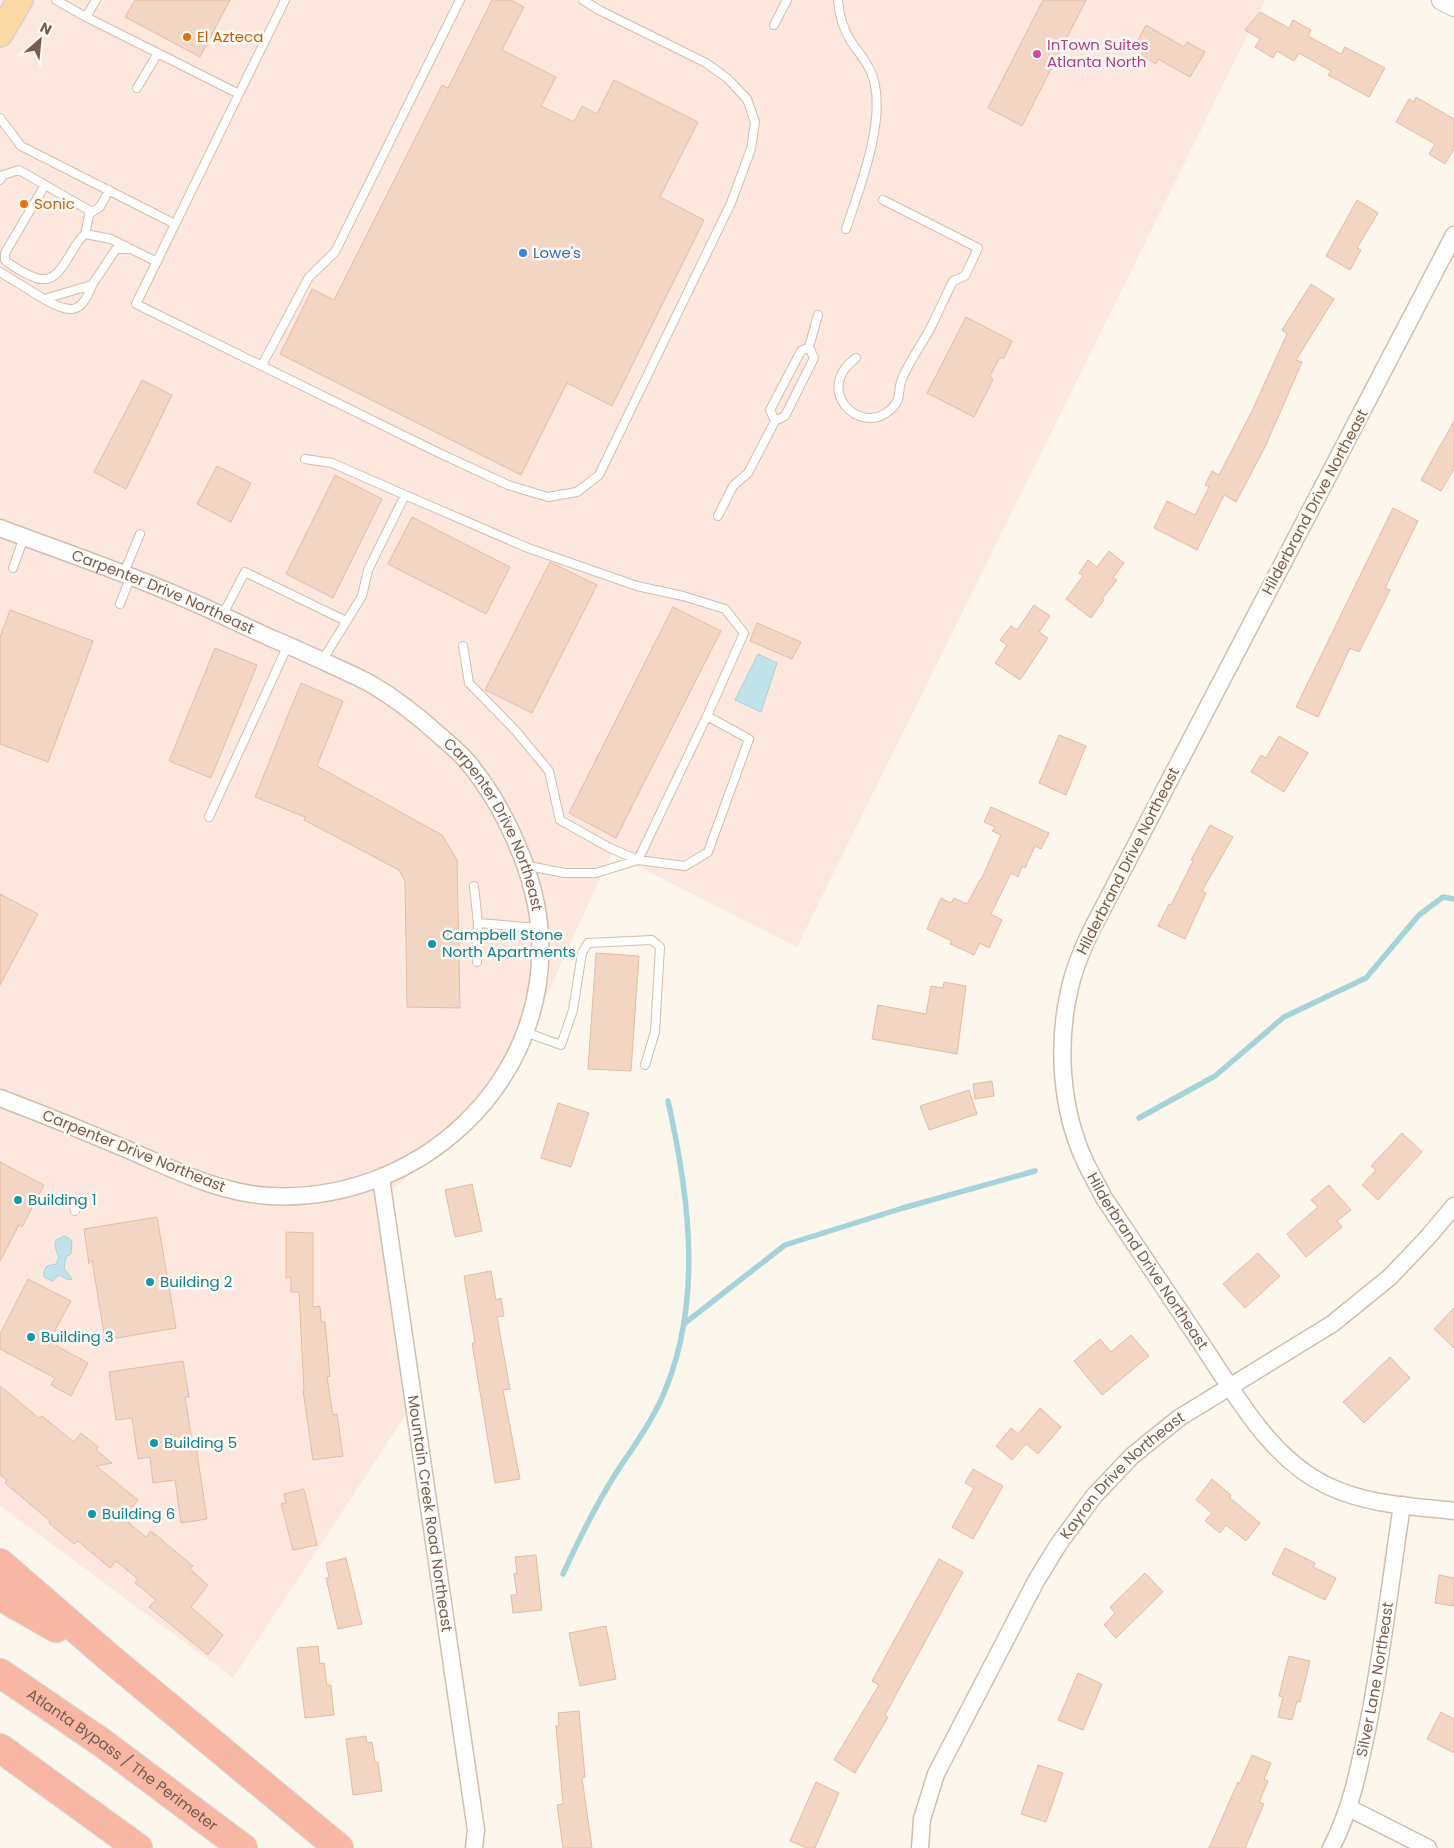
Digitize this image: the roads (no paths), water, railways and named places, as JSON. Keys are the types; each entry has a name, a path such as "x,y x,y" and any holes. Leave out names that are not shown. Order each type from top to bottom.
{"highway":[{"path":"0,1563 112,1660 339,1848"},
{"path":"0,1596 112,1660"},
{"name":"Atlanta Bypass / The Perimeter","path":"0,1673 101,1742 243,1848"},
{"path":"0,1748 138,1848"}],"main road":[{"path":"0,34 20,0"}],"street":[{"path":"1442,0 1454,6"},
{"name":"Hilderbrand Drive Northeast","path":"1454,235 1091,930 1078,961 1069,992 1062,1034 1063,1076 1070,1117 1083,1156 1104,1198 1267,1439 1304,1472 1351,1496 1377,1502 1454,1511"},
{"name":"Carpenter Drive Northeast","path":"0,528 186,599 368,682 419,716 464,758 485,787 504,819 524,864 537,907 539,928 539,967 535,996 525,1032 514,1057 499,1083 481,1107 461,1128 412,1164 381,1178 348,1188 304,1195 268,1196 232,1191 202,1182 73,1126 0,1098"},
{"name":"Mountain Creek Road Northeast","path":"381,1178 476,1830 474,1848"},
{"name":"Kayron Drive Northeast","path":"920,1848 922,1818 936,1774 1036,1581 1058,1545 1094,1496 1132,1456 1179,1418 1332,1324 1390,1277 1454,1206"},
{"name":"Silver Lane Northeast","path":"1331,1848 1349,1808 1358,1776 1378,1674 1402,1505"},
{"path":"1349,1808 1428,1848"}],"lane":[{"path":"56,0 239,94"},
{"path":"86,17 96,0"},
{"path":"285,0 136,304 436,452 508,485 548,497 577,492 599,475 731,203 751,149 755,122 747,99 727,78 706,63 599,10 583,0"},
{"path":"262,365 309,277 335,252 460,0"},
{"path":"774,25 787,0"},
{"path":"838,0 844,27 872,73 878,104 865,172 846,228"},
{"path":"137,88 158,53"},
{"path":"0,118 21,146 175,224"},
{"path":"0,180 4,175 19,170 92,212 100,207 109,190"},
{"path":"45,185 5,253 5,260 11,266 39,280 50,279 61,269 80,238 85,234 90,211"},
{"path":"856,358 847,364 841,373 838,383 839,394 843,404 851,412 860,416 871,418 881,416 891,410 897,401 901,391 900,381 931,327 953,280 964,276 978,248 883,200"},
{"path":"85,234 111,239 157,262"},
{"path":"11,266 3,274 61,308 71,309 79,307 84,303 92,285 116,249 131,249"},
{"path":"44,299 92,285"},
{"path":"718,516 734,486 748,473 775,421 785,416 814,358 810,347 818,315"},
{"path":"775,421 770,410 801,351 810,347"},
{"path":"305,458 332,463 528,548 637,586 683,596 725,609 744,632 707,716 638,860 596,873 564,873 524,864"},
{"path":"322,661 362,596 368,570 405,495"},
{"path":"120,604 140,534"},
{"path":"13,568 24,537"},
{"path":"222,616 245,572 346,621"},
{"path":"209,817 288,646"},
{"path":"462,646 468,683 515,730 549,771 560,820 610,848 638,860 685,866 708,852 749,739 707,716"},
{"path":"474,886 478,923 477,962"},
{"path":"478,923 539,928"},
{"path":"525,1032 561,1045 573,1010 582,953 588,943 652,940 660,947 655,1032 645,1065"},
{"path":"73,1200 75,1210"}],"water":[{"path":"758,654 777,663 761,712 735,700"},
{"path":"64,1236 72,1241 71,1254 66,1257 64,1268 72,1279 68,1280 59,1275 52,1281 44,1277 44,1271 47,1266 56,1264 58,1257 55,1245 56,1240"}],"waterway":[{"path":"1139,1118 1215,1076 1284,1017 1366,978 1419,915 1443,897 1454,899"},
{"path":"563,1574 602,1497 645,1430 660,1402 674,1366 683,1329 688,1291 687,1215 676,1138 668,1101"},
{"path":"685,1323 785,1245 903,1208 1035,1171"}],"place":[{"name":"El Azteca","path":"187,37"},
{"name":"InTown Suites Atlanta North","path":"1037,54"},
{"name":"Sonic","path":"24,204"},
{"name":"Lowe's","path":"523,253"},
{"name":"Campbell Stone North Apartments","path":"432,944"},
{"name":"Building 1","path":"18,1200"},
{"name":"Building 2","path":"150,1282"},
{"name":"Building 3","path":"31,1337"},
{"name":"Building 5","path":"154,1443"},
{"name":"Building 6","path":"92,1514"}]}
